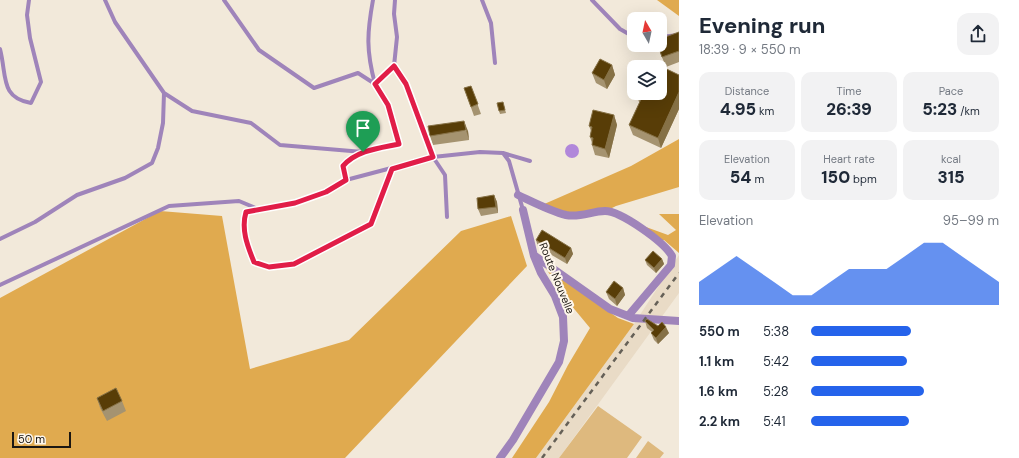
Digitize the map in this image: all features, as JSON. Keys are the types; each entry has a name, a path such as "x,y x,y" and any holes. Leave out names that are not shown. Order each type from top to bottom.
{"street":[{"path":"518,195 565,215 578,216 606,211 618,213 635,223 669,250 672,256 671,265 630,317"},
{"name":"Route Nouvelle","path":"500,458 513,440 559,362 564,341 563,317 555,296 541,273 534,256 523,210"},
{"path":"534,256 610,309 630,317 675,320"}],"lane":[{"path":"0,49 6,90 18,101 31,103 41,82 30,38 27,14 29,0"},
{"path":"105,0 115,22 164,93 192,111 251,123 280,145 363,152"},
{"path":"224,0 260,50 314,88 358,73 375,84"},
{"path":"346,180 343,166 350,158 363,152 399,144 388,105 375,84 370,63 367,32 373,0"},
{"path":"395,0 394,14 397,37 394,66 406,84 433,157 445,175 447,217"},
{"path":"482,0 491,23 495,63"},
{"path":"592,0 620,29 627,33"},
{"path":"667,36 679,35"},
{"path":"375,84 394,66"},
{"path":"0,239 35,222 77,195 125,178 152,164 158,148 163,123 164,93"},
{"path":"392,169 371,224 294,264 269,267 254,262 248,248 243,223 246,212 295,203 326,192 346,180 433,157 480,152 503,153 530,161"},
{"path":"503,153 509,161 523,210"},
{"path":"0,286 169,206 239,201 258,209"}],"shaded area":[{"path":"657,0 679,0 679,16"},
{"path":"679,139 679,187 616,206 606,211 578,216 542,205 631,166"},
{"path":"569,144 575,144 579,148 579,154 575,158 569,158 565,154 565,148"},
{"path":"160,211 222,216 250,369 349,340 461,231 511,216 527,266 345,458 0,458 0,298"},
{"path":"659,214 679,214 679,253 664,240 657,241 635,223 668,235 676,230"},
{"path":"679,255 679,293 559,458 536,458 634,324"},
{"path":"545,267 618,318 634,324 536,458 512,458 549,402 568,365 590,328 566,299"},
{"path":"598,406 642,437 627,458 559,458"},
{"path":"648,441 664,453 660,458 636,458"}],"building":[{"path":"679,32 679,51 662,57 660,52 667,52 667,36"},
{"path":"600,59 612,65 604,80 592,73"},
{"path":"667,69 679,75 679,92 658,138 629,125 641,100 667,100"},
{"path":"471,86 478,104 471,107 464,88"},
{"path":"503,102 505,110 499,111 497,103"},
{"path":"593,110 614,115 605,149 592,145 593,138 590,137 592,127 589,126"},
{"path":"464,121 466,130 430,136 428,126"},
{"path":"494,195 496,207 478,209 477,198"},
{"path":"542,230 571,248 565,258 536,240"},
{"path":"653,251 662,259 654,268 645,260"},
{"path":"614,281 623,288 615,299 606,292"},
{"path":"647,319 658,326 662,322 666,327 656,338 651,333 654,330 645,321"},
{"path":"116,388 122,401 103,411 97,398"}],"railway":[{"path":"542,458 679,273"}],"route":[{"path":"394,66 406,84 433,157 392,169 371,224 294,264 269,267 254,262 248,248 243,223 246,212 295,203 326,192 346,180 343,166 350,158 363,152 399,144 388,105 375,84 394,66"}]}
